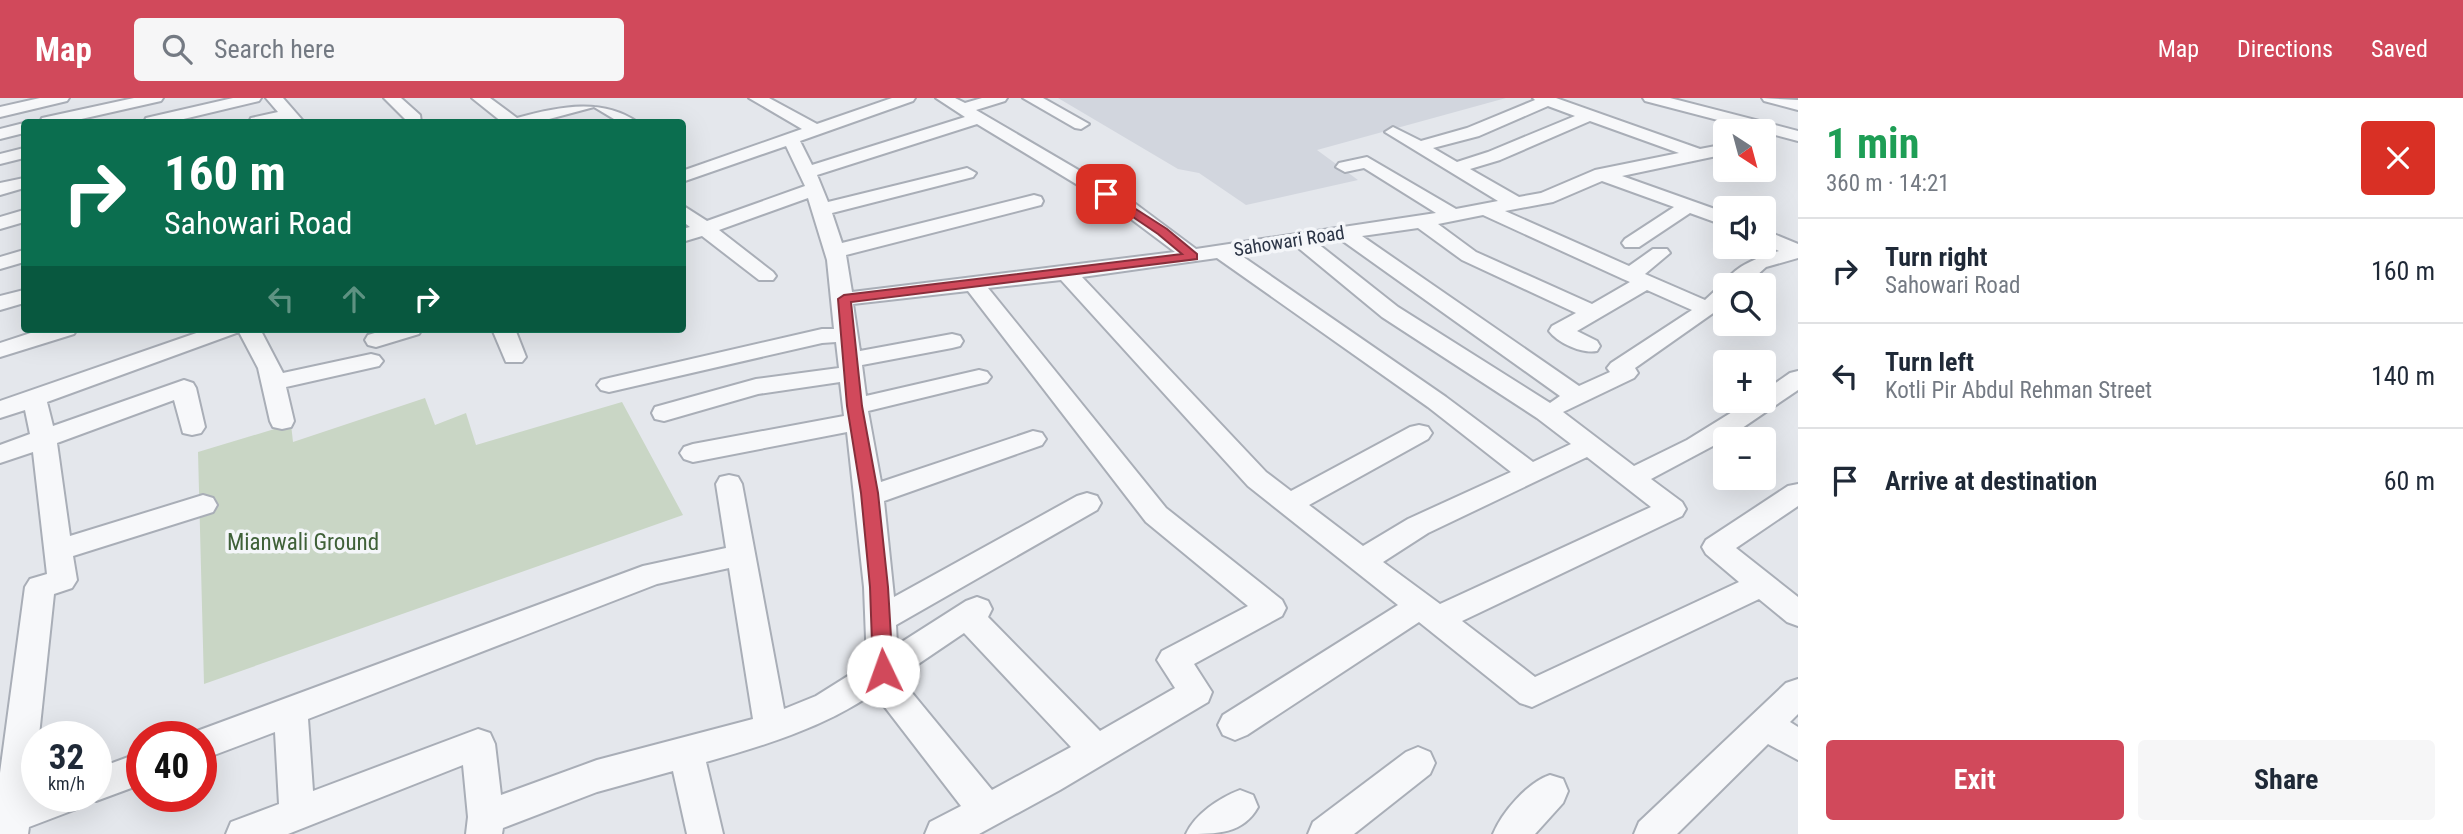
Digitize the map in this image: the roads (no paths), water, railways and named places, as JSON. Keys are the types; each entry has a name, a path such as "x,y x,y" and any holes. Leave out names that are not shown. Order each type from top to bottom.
{"street":[{"path":"0,102 16,98"},
{"path":"0,112 61,98"},
{"path":"61,119 155,98"},
{"path":"165,119 253,98"},
{"path":"274,98 293,118"},
{"path":"391,98 414,119"},
{"path":"480,98 508,119"},
{"path":"757,98 816,131"},
{"path":"691,174 907,98"},
{"path":"944,98 1126,206 1192,256"},
{"path":"963,109 999,98"},
{"path":"1031,98 1081,124"},
{"path":"1651,98 1794,133"},
{"path":"1770,98 1798,106"},
{"path":"531,119 594,99 619,119"},
{"path":"1418,147 1473,132 1545,99 1701,155"},
{"path":"1455,168 1494,156 1590,115"},
{"path":"686,235 812,180 980,118"},
{"path":"0,134 21,129"},
{"path":"1393,132 1515,203"},
{"path":"1776,136 1794,133"},
{"path":"791,139 812,180 836,251 856,414 870,496 880,618 880,673 987,811"},
{"name":"Sahowari Road","path":"844,299 1222,252 1421,221 1546,198 1601,174 1713,152"},
{"path":"0,159 21,154"},
{"path":"1345,167 1367,162 1453,215"},
{"path":"822,209 967,173"},
{"path":"1601,174 1713,215"},
{"path":"0,189 21,184"},
{"path":"836,251 1034,201"},
{"path":"1632,243 1689,206"},
{"path":"1484,209 1707,309"},
{"path":"686,214 766,276"},
{"path":"0,223 21,217"},
{"path":"1421,221 1469,256 1592,312"},
{"path":"1344,233 1578,397"},
{"path":"1235,725 1428,612 1672,509 1546,412 1390,312 1301,240"},
{"path":"1776,242 1798,252"},
{"path":"1222,252 1437,402 1530,473"},
{"path":"1748,273 1759,263 1798,252"},
{"path":"1589,346 1560,331 1638,279 1660,253"},
{"path":"0,263 21,257"},
{"path":"1066,273 1257,480 1532,693 1760,585"},
{"path":"943,834 1196,692 1173,660 1270,608 1156,515 973,284"},
{"path":"0,303 21,297"},
{"path":"1546,412 1626,373 1619,368 1713,304"},
{"path":"0,350 53,333"},
{"path":"0,410 214,333"},
{"path":"251,333 270,368 282,421"},
{"path":"273,383 373,351 404,333"},
{"path":"506,333 514,358"},
{"path":"608,385 822,336 850,356"},
{"path":"664,414 850,356 952,341"},
{"path":"693,453 856,414 979,377"},
{"path":"1630,478 1667,463 1772,398 1798,378"},
{"path":"0,454 184,388 192,427"},
{"path":"11,825 40,587 62,580 44,438 34,398"},
{"path":"1289,504 1419,433"},
{"path":"870,496 1033,439"},
{"path":"1362,561 1418,526 1589,446"},
{"path":"729,484 771,729"},
{"path":"1798,493 1716,547 1798,614"},
{"path":"880,618 1087,503"},
{"path":"58,550 203,505"},
{"path":"217,739 653,574 741,555"},
{"path":"244,834 478,744 485,826 597,776 771,729 828,706 972,613 1096,750"},
{"path":"1652,834 1798,693"},
{"path":"290,711 297,813"},
{"path":"1766,724 1798,745"},
{"path":"686,752 705,834"},
{"path":"1326,834 1418,763"},
{"path":"1511,834 1550,791"},
{"path":"1205,834 1240,807"},
{"path":"11,825 36,812"}],"park label":[{"name":"Mianwali Ground","path":"303,542"}]}
